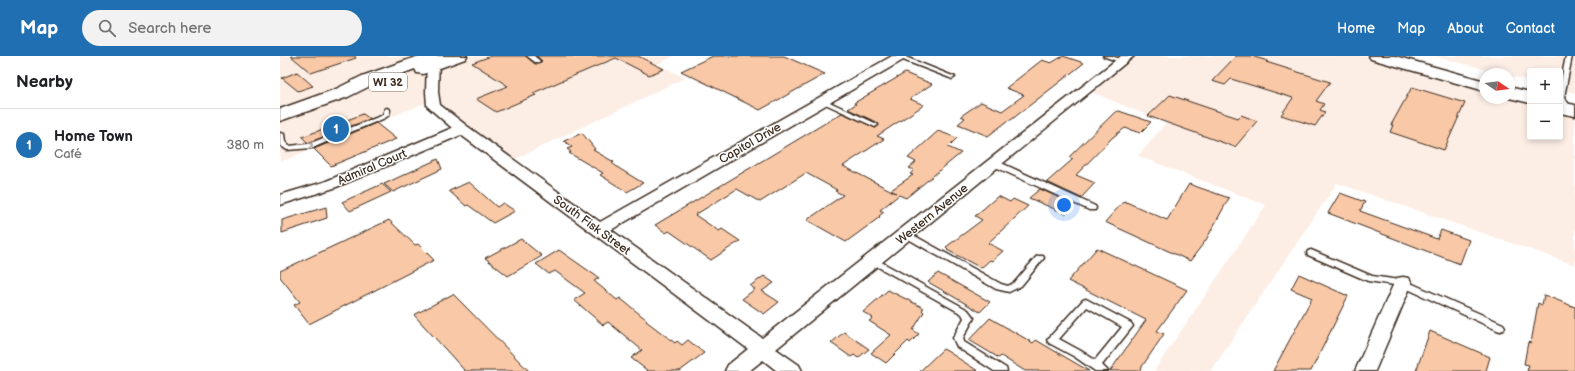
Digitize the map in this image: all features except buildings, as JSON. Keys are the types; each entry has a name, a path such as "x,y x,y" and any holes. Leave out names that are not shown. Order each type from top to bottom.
{"main road":[{"name":"WI 32","path":"280,115 342,93 375,86 434,58 459,56"},
{"path":"1377,56 1479,84"},
{"path":"1407,56 1479,75"},
{"path":"1515,85 1527,88"},
{"path":"1515,94 1527,97"}],"street":[{"name":"Capitol Drive","path":"599,230 900,56"},
{"name":"South Fisk Street","path":"434,58 432,92 434,106 462,130 792,371"},
{"name":"Western Avenue","path":"735,371 1125,59"},
{"name":"Admiral Court","path":"280,200 329,185 462,130"},
{"path":"1365,371 1403,283"}],"lane":[{"path":"530,56 537,61"},
{"path":"900,56 952,77"},
{"path":"1106,56 1125,59"},
{"path":"1567,104 1569,56"},
{"path":"823,101 876,125"},
{"path":"282,135 280,142 287,148 309,146 383,117 386,115 387,110"},
{"path":"994,163 1092,208"},
{"path":"906,234 998,287 1008,289 1018,284 1040,258"},
{"path":"1311,253 1371,279 1403,283 1500,327"},
{"path":"874,261 965,312 969,318 958,338 960,344 1002,371"},
{"path":"1086,302 1128,326 1100,368 1052,340 1086,302"}],"shaded area":[{"path":"280,56 674,56 658,64 685,78 507,163 433,100 280,162"},
{"path":"1128,56 1410,56 1403,63 1479,84 1479,104 1515,104 1515,98 1527,98 1527,140 1563,140 1563,108 1575,111 1575,265 1337,183 1211,371 1154,371 1266,205 1138,156 1166,123 1086,90"},
{"path":"1434,56 1575,56 1575,93 1563,90 1563,68 1527,68 1527,80 1515,77 1515,68 1479,68"}],"place":[{"name":"Home Town","path":"336,129"}]}
